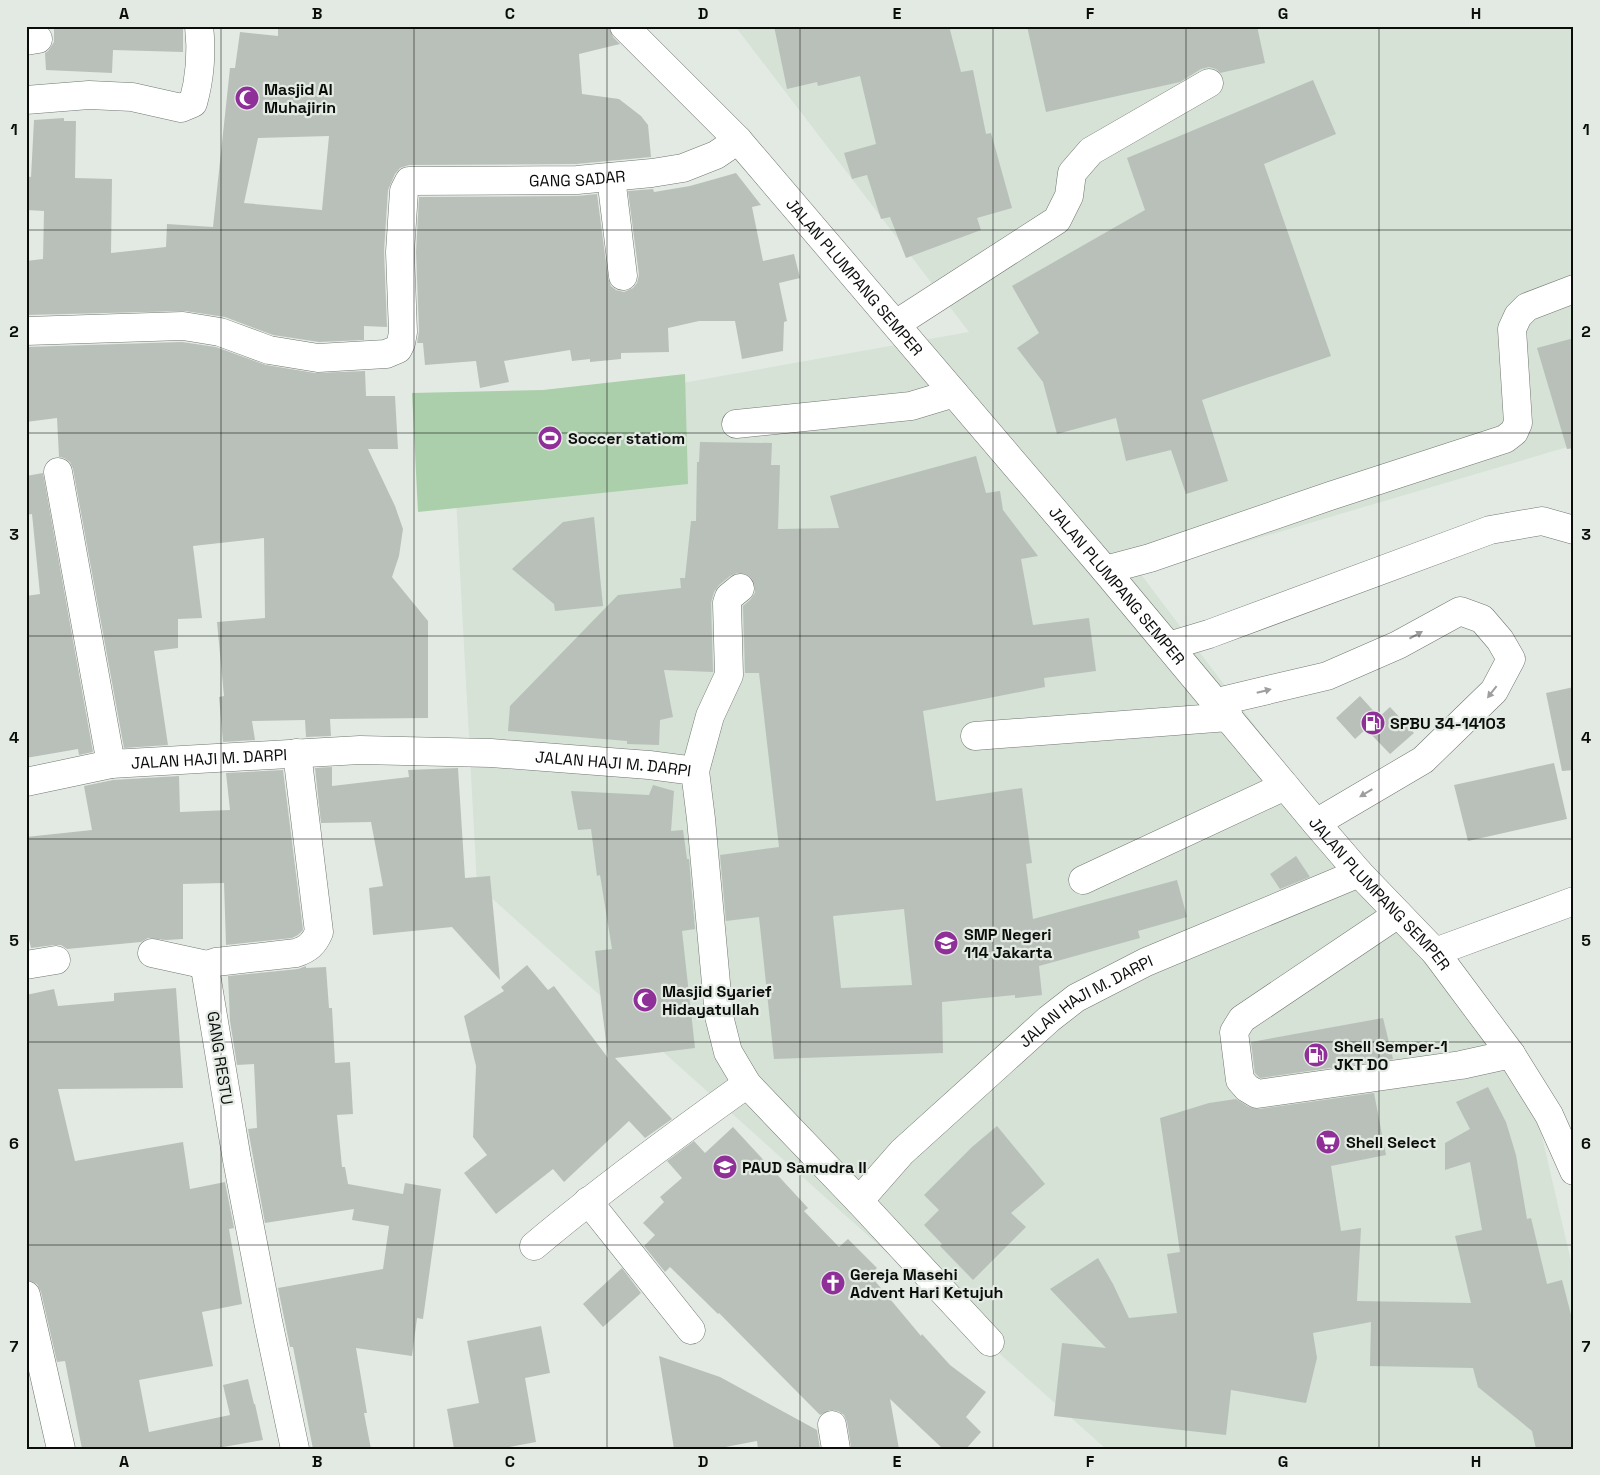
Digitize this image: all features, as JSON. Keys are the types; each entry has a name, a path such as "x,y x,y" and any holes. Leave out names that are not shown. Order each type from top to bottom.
{"street":[{"path":"26,100 89,95 132,97 181,108 193,103 197,90 201,45 199,26"},
{"name":"JALAN PLUMPANG SEMPER","path":"624,26 738,140 1105,570 1316,823 1359,873 1435,952 1511,1054 1549,1115 1574,1171"},
{"path":"896,324 1057,220 1069,196 1072,173 1091,152 1209,83"},
{"name":"GANG SADAR","path":"26,331 183,326 220,332 269,350 318,358 386,354 398,350 403,332 400,252 404,191 409,181 577,180 611,177 683,168 716,155 738,140"},
{"path":"611,177 623,276"},
{"path":"1105,570 1150,558 1339,493 1505,439 1514,432 1518,424 1512,329 1518,316 1527,307 1574,289"},
{"path":"736,424 910,406 954,393"},
{"path":"58,472 110,764"},
{"path":"1169,646 1209,634 1490,530 1542,521 1574,530"},
{"path":"695,771 710,716 729,675 727,603 729,597 740,588"},
{"path":"975,736 1223,710 1327,676 1398,644 1460,610 1482,619 1500,640 1511,659 1494,691 1423,760 1316,823"},
{"name":"JALAN HAJI M. DARPI","path":"26,782 110,764 360,750 491,753 648,765 695,771 702,820 719,1016 728,1052 747,1084 990,1342"},
{"path":"152,953 207,965 216,962 296,954 306,950 314,942 319,932 297,753"},
{"path":"1083,880 1285,786"},
{"name":"JALAN HAJI M. DARPI","path":"859,1201 902,1152 1049,1019 1076,998 1146,962 1359,873"},
{"path":"1435,952 1574,901"},
{"path":"1398,914 1242,1019 1234,1032 1240,1080 1247,1088 1257,1094 1461,1065 1511,1054"},
{"path":"26,965 56,960"},
{"name":"GANG RESTU","path":"207,965 205,968 237,1160 295,1449"},
{"path":"534,1246 650,1153 747,1084"},
{"path":"588,1201 691,1330"},
{"path":"26,1295 61,1449"}],"shaded area":[{"path":"735,26 1574,26 1574,445 1140,573 1532,1094 1574,1274 1574,1449 1106,1449 477,885 452,424 969,332"}],"green space":[{"name":"Soccer statiom","path":"685,374 688,484 418,512 412,393 543,390"}],"building":[{"path":"54,26 183,26 183,52 113,50 112,73 46,70 45,53 54,42"},
{"path":"278,26 609,26 613,37 620,44 579,54 582,94 619,99 641,116 648,125 651,157 576,164 409,165 400,168 395,174 388,190 384,251 387,327 364,326 364,340 319,342 273,335 225,317 185,311 26,315 26,261 43,259 44,211 26,210 26,176 31,177 34,120 64,118 64,121 76,121 75,178 112,179 111,253 166,247 167,224 213,227 230,68 235,68 240,32 278,36","holes":["329,136 322,210 244,203 258,138"]},
{"path":"774,26 949,26 961,72 973,70 986,134 991,133 1012,208 977,218 981,230 906,258 890,217 881,219 867,175 852,179 844,153 876,144 860,76 818,86 817,82 787,89"},
{"path":"1027,26 1257,26 1265,63 1220,73 1216,69 1209,67 1201,69 1180,82 1046,112"},
{"path":"1313,80 1336,134 1264,164 1331,356 1202,400 1228,481 1186,494 1171,450 1126,461 1116,418 1057,434 1043,382 1017,348 1039,333 1012,286 1145,210 1127,158"},
{"path":"736,173 761,205 752,207 763,261 794,254 800,278 779,283 787,321 784,322 783,351 742,359 735,321 699,321 668,328 669,352 621,353 621,359 590,362 590,359 572,361 570,350 504,361 509,382 480,388 476,361 425,365 423,343 417,343 419,331 416,252 419,197 577,196 597,194 608,278 611,286 616,290 624,292 633,288 637,283 639,275 628,191 653,189 654,192 690,186"},
{"path":"1574,338 1574,448 1567,449 1537,348"},
{"path":"182,342 216,347 266,365 315,373 365,371 366,396 395,396 398,449 368,449 395,506 403,529 399,556 392,577 428,621 428,718 330,719 331,736 306,737 305,720 252,721 255,740 223,742 219,697 224,696 217,622 265,618 264,538 193,546 202,618 178,619 178,648 154,651 168,745 124,748 73,469 70,462 59,457 57,418 26,422 26,347"},
{"path":"700,442 772,443 771,465 780,465 778,529 839,528 830,496 976,456 986,493 1000,491 1003,510 1038,556 1021,559 1033,625 1089,618 1096,671 1044,678 1045,687 923,711 936,801 1022,788 1032,863 1026,864 1033,919 1177,880 1187,917 1138,931 1140,938 1039,966 1042,995 1015,998 1015,995 942,1002 943,1053 774,1059 759,917 726,921 720,855 779,847 759,673 745,673 743,606 755,593 752,579 746,574 737,573 719,585 714,592 711,603 713,672 664,670 673,717 660,720 659,745 627,744 627,741 508,731 510,706 618,595 681,588 680,578 685,578 691,521 696,521 697,462 699,462","holes":["904,909 912,985 841,988 833,916"]},
{"path":"43,473 93,752 79,755 78,749 26,758 26,596 40,594 32,514 26,515 26,476"},
{"path":"594,517 603,606 555,611 554,604 512,569 563,522"},
{"path":"1574,687 1574,770 1562,771 1546,693"},
{"name":"SPBU 34-14103","path":"1360,696 1379,717 1390,707 1414,733 1390,754 1366,729 1355,739 1336,718"},
{"path":"1554,763 1567,819 1468,841 1454,785"},
{"path":"332,767 332,786 409,777 408,770 458,768 465,878 490,876 500,980 452,927 373,935 369,888 383,886 371,822 321,823 315,768"},
{"path":"283,770 303,930 298,935 292,938 226,945 224,883 183,884 183,939 148,938 141,942 67,949 61,945 31,948 26,927 26,837 92,830 84,786 113,780 179,776 180,812 230,810 226,773"},
{"path":"653,785 674,791 671,831 683,830 687,859 689,859 695,929 682,931 695,1048 615,1058 672,1119 645,1138 629,1121 564,1182 553,1169 496,1214 464,1173 487,1155 473,1137 476,1066 464,1016 504,991 501,987 527,965 548,990 554,986 608,1058 595,951 612,949 600,875 597,876 591,829 578,830 571,791 649,795"},
{"path":"1296,856 1310,877 1280,889 1270,874"},
{"path":"306,966 306,968 326,967 329,1008 332,1008 335,1063 350,1062 353,1114 337,1115 342,1167 345,1167 348,1184 403,1194 405,1183 441,1189 423,1319 417,1318 412,1356 356,1348 367,1413 364,1413 371,1449 313,1449 293,1347 290,1347 278,1288 383,1269 389,1226 352,1220 354,1209 265,1223 248,1129 257,1128 254,1064 237,1065 230,1021 228,976 298,969"},
{"path":"176,988 183,1088 58,1089 75,1161 183,1142 190,1189 225,1182 234,1228 229,1229 242,1304 202,1312 213,1366 139,1380 149,1432 230,1415 223,1385 248,1379 263,1440 212,1449 82,1449 65,1361 57,1362 41,1292 37,1284 27,1280 26,1275 26,995 54,989 58,1006 114,1001 114,993"},
{"name":"Shell Semper-1 JKT DO","path":"1383,1018 1393,1059 1260,1078 1255,1073 1251,1042"},
{"path":"1488,1087 1506,1122 1516,1155 1527,1219 1531,1218 1547,1284 1562,1280 1574,1326 1574,1449 1536,1449 1532,1431 1478,1387 1473,1368 1370,1366 1371,1322 1313,1333 1317,1358 1306,1403 1231,1390 1226,1435 1054,1416 1062,1343 1106,1348 1050,1289 1098,1258 1129,1318 1177,1313 1167,1254 1180,1252 1160,1118 1209,1103 1236,1099 1249,1107 1259,1109 1374,1093 1386,1155 1331,1166 1341,1231 1361,1228 1357,1301 1471,1303 1455,1236 1482,1230 1470,1162 1445,1170 1445,1143 1470,1129 1456,1102"},
{"path":"997,1126 1045,1184 1011,1213 1026,1227 973,1280 940,1246 942,1244 924,1225 939,1210 924,1195 972,1147"},
{"path":"733,1127 808,1208 804,1211 839,1247 848,1239 877,1268 870,1275 921,1336 922,1334 950,1365 986,1392 966,1417 981,1432 966,1449 943,1449 890,1399 899,1449 853,1449 844,1415 838,1411 830,1410 820,1415 719,1313 670,1267 665,1272 644,1246 655,1235 643,1223 664,1202 660,1197 682,1178 667,1161 694,1141 705,1153"},
{"path":"622,1268 641,1293 603,1327 583,1304"},
{"path":"541,1326 550,1373 525,1378 536,1442 498,1449 454,1449 447,1409 479,1403 467,1341"},
{"path":"659,1356 720,1377 817,1430 820,1449 758,1449 757,1441 715,1449 674,1449"}],"place":[{"name":"Masjid Al Muhajirin","path":"247,98"},
{"name":"Soccer statiom","path":"550,438"},
{"name":"SPBU 34-14103","path":"1373,723"},
{"name":"SMP Negeri 114 Jakarta","path":"946,943"},
{"name":"Masjid Syarief Hidayatullah","path":"645,1000"},
{"name":"Shell Semper-1 JKT DO","path":"1316,1055"},
{"name":"Shell Select","path":"1328,1142"},
{"name":"PAUD Samudra II","path":"725,1167"},
{"name":"Gereja Masehi Advent Hari Ketujuh","path":"833,1283"}]}
